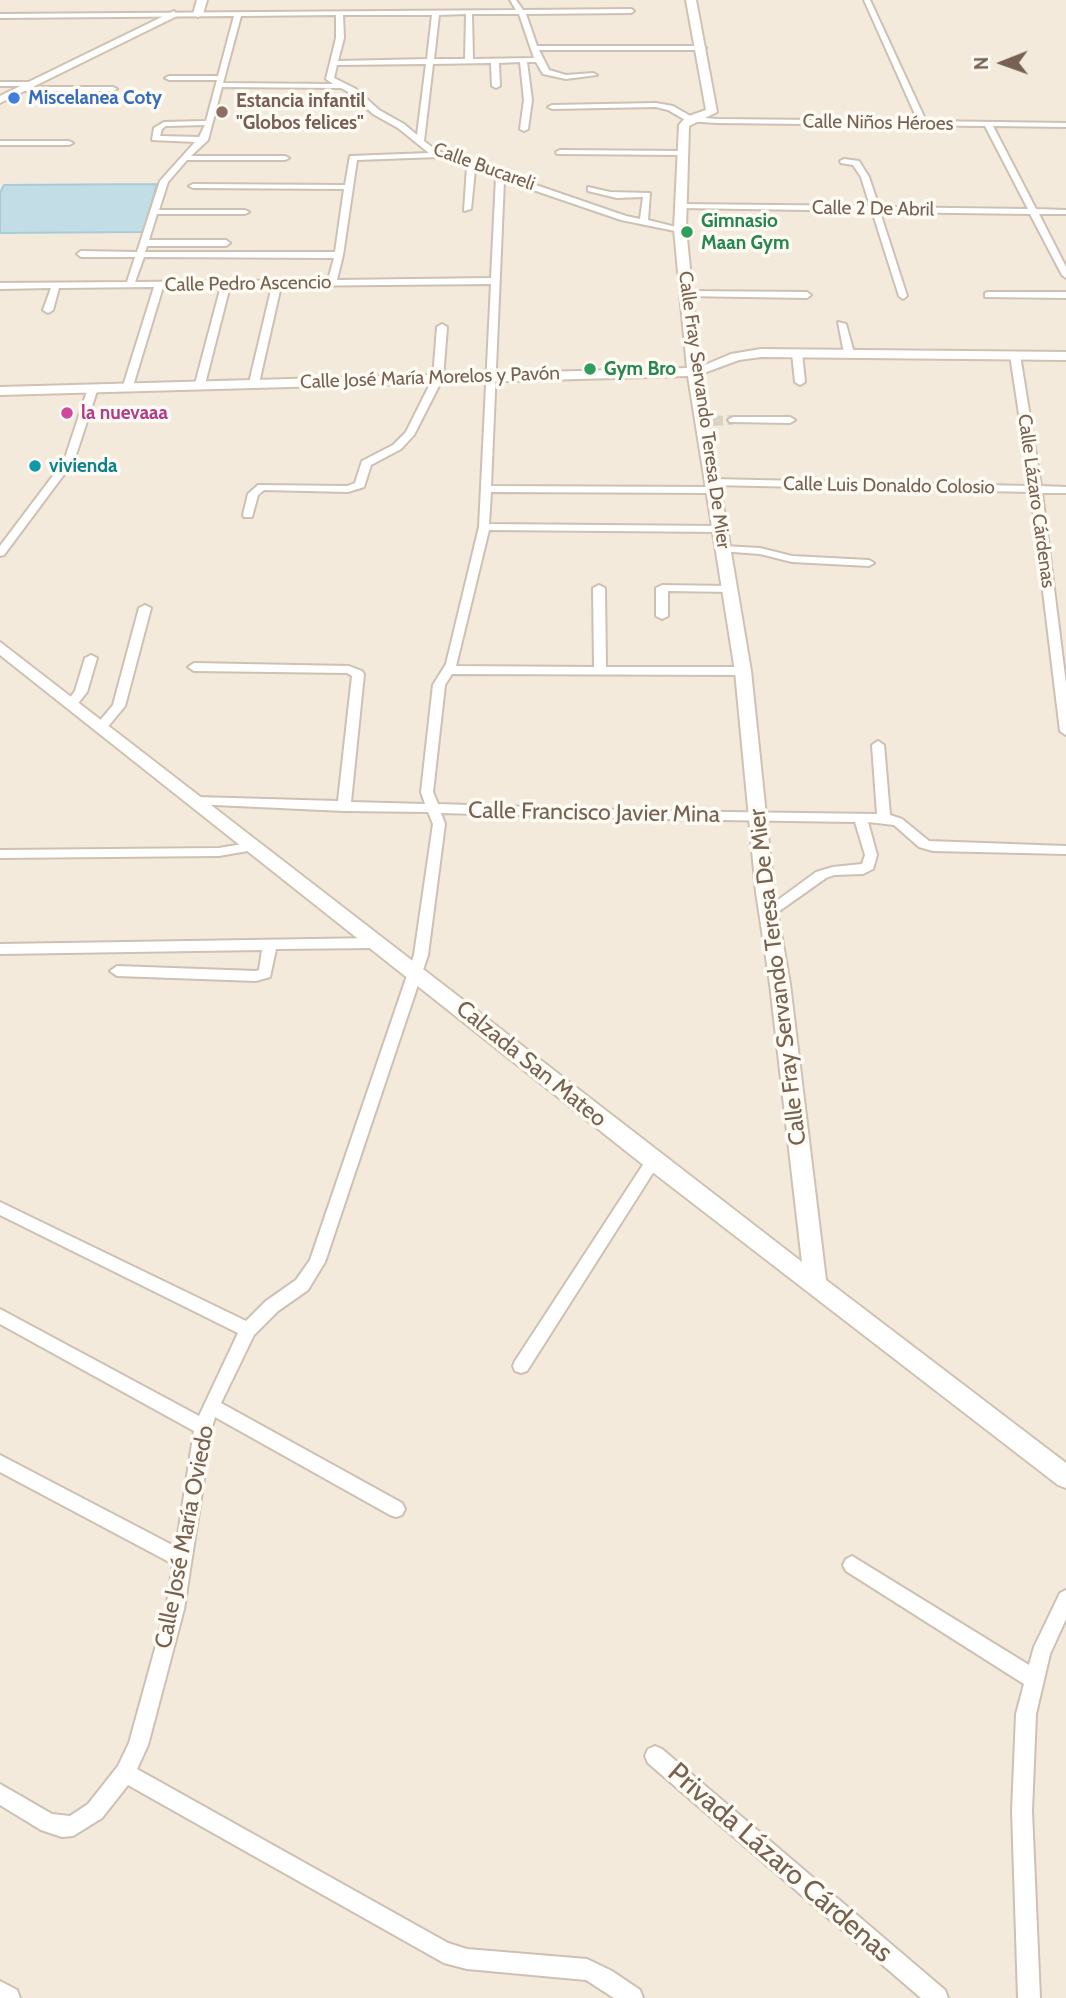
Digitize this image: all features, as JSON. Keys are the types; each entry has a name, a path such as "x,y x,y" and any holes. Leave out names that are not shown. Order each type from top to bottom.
{"main road":[{"path":"198,14 202,0"},
{"name":"Calle Fray Servando Teresa De Mier","path":"691,0 712,112 691,119 684,125 680,229 685,294 694,372 708,421 713,486 743,671 768,914 780,984 815,1284"},
{"path":"0,100 174,14"},
{"name":"Calle José María Morelos y Pavón","path":"0,391 694,372 743,355 797,353 1066,356"},
{"name":"Calzada San Mateo","path":"0,647 653,1161 1066,1477"}],"street":[{"path":"380,12 383,0"},
{"path":"513,0 536,48 538,60 546,72 556,76 593,75"},
{"path":"867,0 923,124"},
{"path":"0,16 238,14 265,10 339,13 631,10"},
{"path":"420,142 436,12"},
{"path":"469,12 469,62"},
{"path":"339,13 340,38 330,79 340,86"},
{"path":"130,285 164,181 204,140 238,14"},
{"path":"536,48 702,48"},
{"path":"335,63 538,60"},
{"path":"495,61 496,86"},
{"path":"523,61 527,100 524,129"},
{"path":"169,78 340,86"},
{"path":"0,84 113,89"},
{"name":"Calle Bucareli","path":"340,86 352,91 376,112 401,126 440,155 644,223 680,229"},
{"path":"552,107 656,105 670,108 691,119"},
{"name":"Calle Niños Héroes","path":"691,119 1066,125"},
{"path":"204,140 155,138 158,128 164,124 209,123"},
{"path":"988,124 1065,270"},
{"path":"0,143 69,143"},
{"path":"560,152 682,153"},
{"path":"332,283 340,255 348,187 355,158 440,155"},
{"path":"186,158 285,158"},
{"path":"844,160 859,166 903,296"},
{"path":"467,209 471,166"},
{"name":"Calle José María Oviedo","path":"0,1794 48,1823 62,1827 73,1826 95,1811 125,1773 138,1745 175,1609 204,1427 211,1406 248,1331 272,1306 302,1285 317,1262 425,940 439,824 427,792 439,685 450,670 484,527 493,376 500,174"},
{"path":"193,187 348,187"},
{"path":"591,189 646,206 644,223"},
{"name":"Calle 2 De Abril","path":"681,206 1066,212"},
{"path":"155,212 245,212"},
{"path":"145,243 226,243"},
{"path":"1050,243 1066,243"},
{"path":"81,254 340,255"},
{"path":"1055,254 1066,254"},
{"name":"Calle Pedro Ascencio","path":"0,286 496,281"},
{"path":"128,386 159,284"},
{"path":"200,384 226,284"},
{"path":"254,383 276,284"},
{"path":"48,310 56,285"},
{"path":"685,294 807,295"},
{"path":"988,295 1066,295"},
{"path":"841,324 849,353"},
{"path":"248,514 253,494 262,487 348,489 360,485 366,463 397,447 410,433 438,378 442,327"},
{"path":"797,353 800,382"},
{"name":"Calle Lázaro Cárdenas","path":"1015,355 1060,652 1066,731"},
{"path":"0,552 69,461 93,388"},
{"path":"733,420 790,420"},
{"name":"Calle Luis Donaldo Colosio","path":"487,489 713,486 1066,490"},
{"path":"484,527 720,529"},
{"path":"724,549 760,551 793,559 869,564"},
{"path":"599,588 600,670"},
{"path":"662,617 662,588 730,589"},
{"path":"102,726 119,706 145,608"},
{"path":"72,703 81,692 91,659"},
{"path":"194,667 349,670 358,674 344,807"},
{"path":"450,670 743,671"},
{"path":"877,745 884,818"},
{"name":"Calle Francisco Javier Mina","path":"197,801 344,807 884,818 898,822 923,844 933,847 1066,850"},
{"path":"768,914 821,875 833,871 863,870 868,866 871,855 860,817"},
{"path":"0,854 219,852 254,846"},
{"path":"0,949 375,943"},
{"path":"117,971 256,976 265,973 270,945"},
{"path":"521,1366 653,1161"},
{"path":"0,1208 248,1331"},
{"path":"0,1316 204,1427"},
{"path":"211,1406 396,1509"},
{"path":"0,1463 184,1561"},
{"path":"852,1565 1033,1679"},
{"path":"1029,1998 1022,1811 1026,1714 1033,1679 1051,1626 1066,1599"},
{"name":"Privada Lázaro Cárdenas","path":"655,1756 937,1998"},
{"path":"125,1773 420,1942 444,1953 467,1959 587,1970 605,1978 632,1998"},
{"path":"0,1992 9,1998"}],"shaded area":[{"path":"0,0 1066,0 1066,1998 0,1998"}],"water":[{"path":"157,184 143,232 0,233 0,193 4,185"}],"tunnel":[{"path":"713,421 733,420"}],"place":[{"name":"Miscelanea Coty","path":"14,98"},
{"name":"Estancia infantil \"Globos felices\"","path":"222,112"},
{"name":"Gimnasio Maan Gym","path":"687,232"},
{"name":"Gym Bro","path":"590,369"},
{"name":"la nuevaaa","path":"67,413"},
{"name":"vivienda","path":"35,466"}]}
